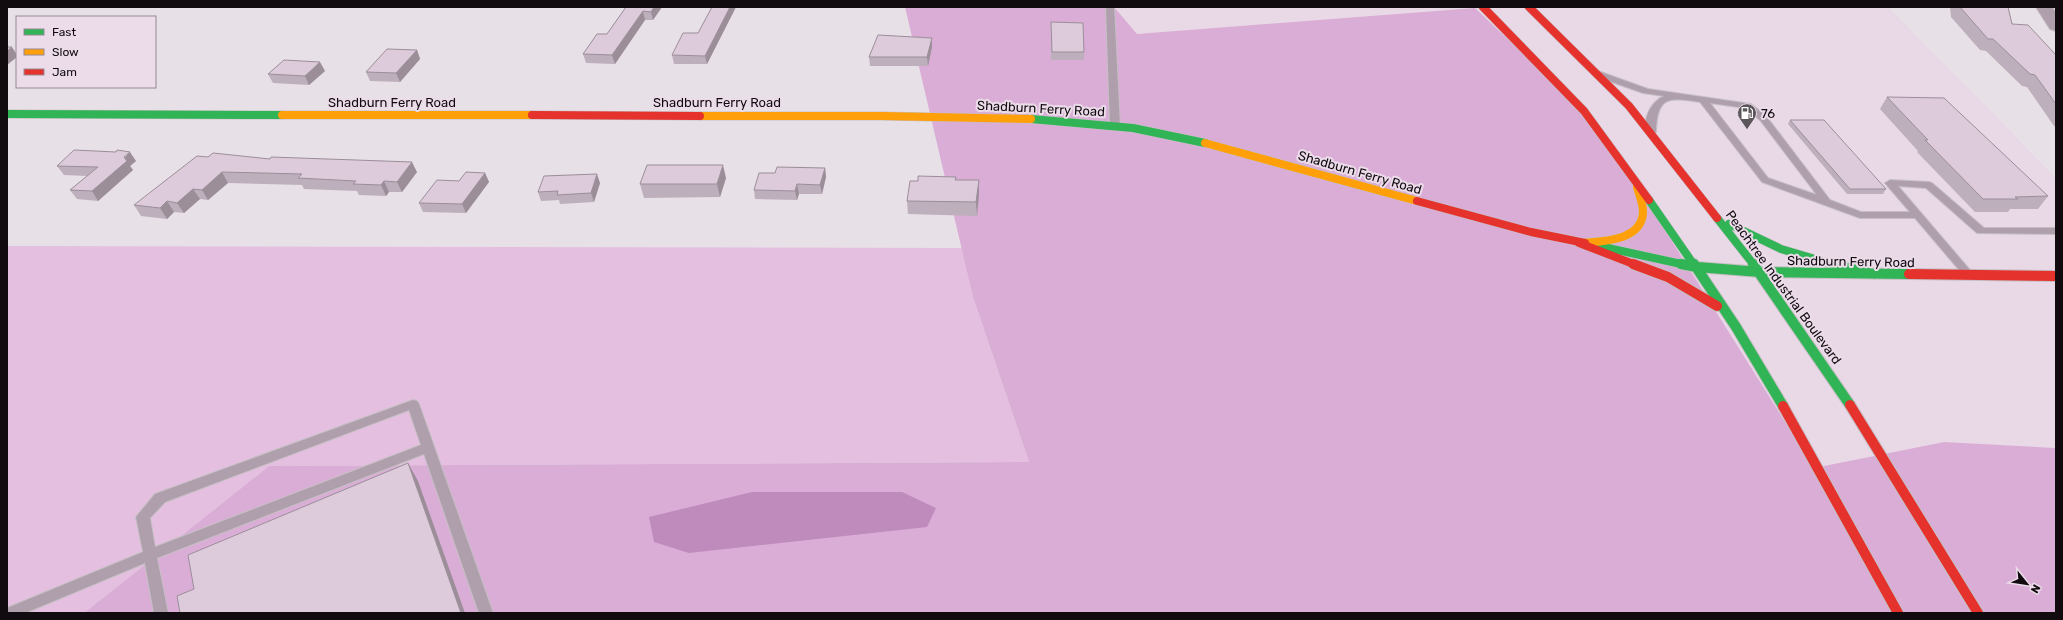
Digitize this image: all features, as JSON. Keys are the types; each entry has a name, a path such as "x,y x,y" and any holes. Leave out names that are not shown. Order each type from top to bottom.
{"main road":[{"path":"1484,7 1584,111 1636,180 1697,267 1768,379 1898,613"},
{"name":"Peachtree Industrial Boulevard","path":"1529,7 1598,74 1651,132 1760,272 1835,381 1978,613"},
{"name":"Shadburn Ferry Road","path":"7,114 882,116 1014,118 1116,126 1216,145 1444,209 1579,243 1697,267 1760,272 2056,276"},
{"path":"1579,243 1607,240 1633,233 1642,222 1643,211 1636,180"},
{"path":"1717,217 1745,235 1777,250 1874,274"},
{"path":"1579,243 1663,274 1697,291 1718,307 1730,319"}],"street":[{"path":"2044,7 2056,26"}],"lane":[{"path":"1110,7 1116,126"},
{"path":"1598,74 1646,92 1748,106 1763,118 1827,202"},
{"path":"1651,132 1652,109 1660,101 1673,96"},
{"path":"1703,100 1765,180 1860,215 1918,215"},
{"path":"1970,276 1890,183 1929,185 1981,231 2056,231"},
{"path":"161,613 143,517 160,498 413,404 486,613"},
{"path":"10,613 150,555 428,447"}],"shaded area":[{"path":"905,7 1114,7 1137,34 1475,8 1601,128 1814,468 1944,442 2056,448 2056,613 84,613 269,466 1029,462 973,297"},
{"path":"1114,7 1888,7 2056,178 2056,448 1944,442 1814,468 1601,128 1475,8 1137,34"},
{"path":"7,246 962,248 973,297 1029,462 269,466 84,613 7,613"},
{"path":"752,492 902,492 936,508 927,527 689,553 654,542 649,517"}],"building":[{"path":"626,7 654,7 651,12 643,11 612,55 583,54 597,34 607,34"},
{"path":"712,7 730,7 705,56 672,55 683,33 698,33"},
{"path":"1960,7 2008,7 2012,24 2028,25 2056,55 2056,104 2035,75 2030,74 1993,39 1988,39"},
{"path":"1051,22 1083,23 1084,52 1052,52"},
{"path":"878,35 932,38 927,57 869,57"},
{"path":"387,49 417,50 396,73 366,72"},
{"path":"284,60 320,62 305,76 268,74"},
{"path":"1887,97 1944,98 2048,196 2015,197 2018,199 1983,199 1925,140 1928,140"},
{"path":"1790,120 1824,120 1886,189 1850,189"},
{"path":"74,150 116,152 117,150 130,152 124,157 127,161 92,191 70,190 98,167 57,166"},
{"path":"213,153 270,159 271,157 412,162 397,182 384,181 381,185 353,184 356,181 298,178 302,174 222,172 202,190 193,189 177,203 167,201 160,208 134,205 197,156 208,157"},
{"path":"647,165 723,165 717,184 640,184"},
{"path":"777,167 825,168 820,185 797,184 795,191 754,190 759,173 775,173"},
{"path":"466,172 485,173 462,204 419,203 437,180 459,181"},
{"path":"597,174 591,193 557,195 558,191 538,192 544,176"},
{"path":"918,176 956,177 955,180 979,180 976,202 907,201 910,181 918,181"},
{"path":"408,463 461,613 180,613 177,596 194,589 188,555"}],"traffic: fast":[{"path":"7,114 282,115"},
{"path":"1031,119 1133,128 1205,143"},
{"path":"1649,200 1719,301 1768,379 1783,406"},
{"path":"1717,218 1760,272 1850,405"},
{"path":"1729,224 1763,242 1781,249 1874,274"},
{"path":"1585,243 1697,267 1760,272 1909,274"}],"traffic: slow":[{"path":"282,115 532,115"},
{"path":"700,116 882,116 1031,119"},
{"path":"1205,143 1417,201"},
{"path":"1582,243 1610,240 1629,234 1637,228 1641,221 1643,212 1642,202 1637,187"}],"traffic: jam":[{"path":"1483,7 1584,111 1649,200"},
{"path":"1529,7 1629,106 1717,218"},
{"path":"532,115 700,116"},
{"path":"1417,201 1531,232 1585,243"},
{"path":"1579,243 1668,277 1717,306"},
{"path":"1909,274 2056,276"},
{"path":"1850,405 1978,613"},
{"path":"1783,406 1898,613"}],"place":[{"name":"76","path":"1747,130"}]}
